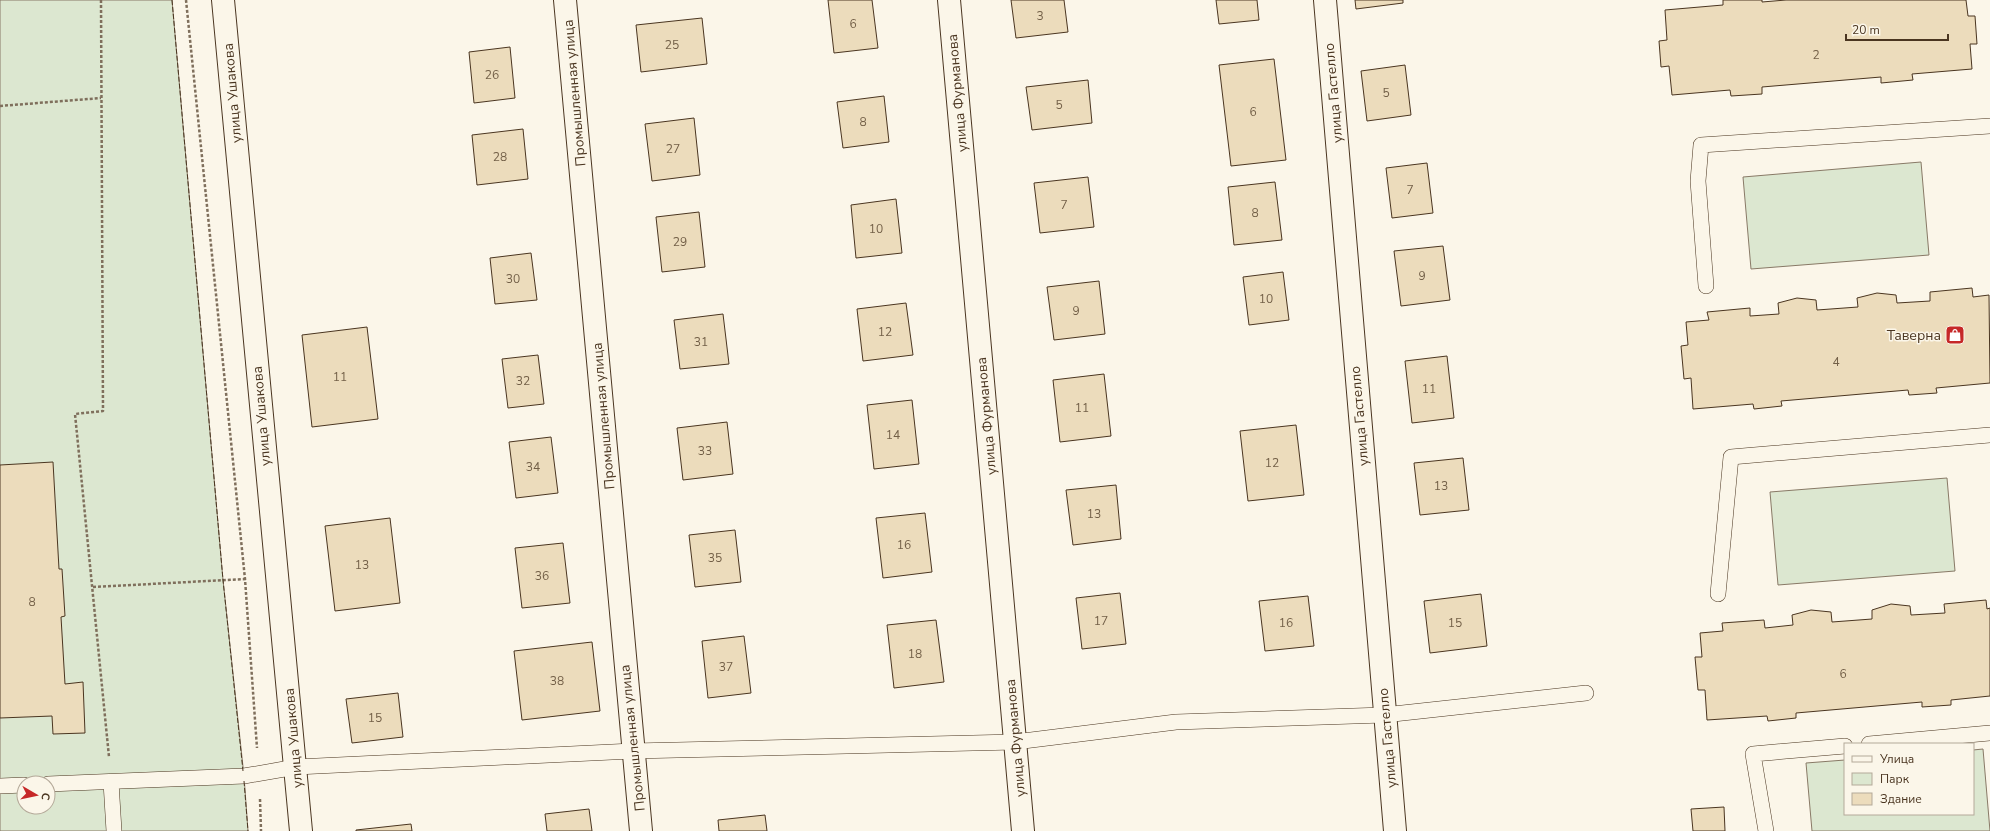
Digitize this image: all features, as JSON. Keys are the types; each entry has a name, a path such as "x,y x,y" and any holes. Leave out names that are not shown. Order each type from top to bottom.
{"street":[{"name":"улица Ушакова","path":"223,0 301,831"},
{"name":"Промышленная улица","path":"565,0 641,831"},
{"name":"улица Фурманова","path":"949,0 1023,831"},
{"name":"улица Гастелло","path":"1325,0 1384,715 1395,831"}],"lane":[{"path":"1706,286 1698,181 1701,145 1990,126"},
{"path":"1718,594 1731,457 1990,435"},
{"path":"56,784 244,776 296,767 633,751 1015,742 1176,722 1384,715 1586,693"},
{"path":"1880,743 1990,733"},
{"path":"1766,831 1753,754 1844,746"},
{"path":"111,782 114,831"},
{"path":"0,786 16,785"}],"path":[{"path":"101,0 103,411 75,414 111,782"},
{"path":"186,0 245,579 262,831"},
{"path":"0,106 101,98"},
{"path":"93,587 276,577"}],"green space":[{"path":"0,0 172,0 223,580 244,776 248,831 0,831"},
{"path":"1921,162 1929,255 1751,269 1743,177"},
{"path":"1947,478 1955,571 1778,585 1770,492"},
{"path":"1983,749 1990,831 1812,831 1806,763 1844,760 1844,815 1974,815 1974,750"}],"building":[{"path":"828,0 872,0 878,48 834,53"},
{"path":"1011,0 1064,0 1068,32 1016,38"},
{"path":"1216,0 1257,0 1259,20 1219,24"},
{"path":"1355,0 1403,0 1403,3 1356,9"},
{"path":"1723,0 1762,0 1762,2 1786,0 1966,0 1968,16 1975,16 1977,44 1970,44 1972,69 1912,74 1913,80 1881,83 1881,77 1762,87 1762,94 1731,96 1730,90 1672,95 1669,66 1661,67 1659,41 1667,40 1665,10 1723,5"},
{"path":"702,18 707,64 641,72 636,25"},
{"path":"510,47 515,98 474,103 469,52"},
{"path":"1274,59 1286,160 1231,166 1219,65"},
{"path":"1405,65 1411,115 1367,121 1361,71"},
{"path":"1088,80 1092,123 1032,130 1026,87"},
{"path":"884,96 889,142 843,148 837,102"},
{"path":"694,118 700,175 652,181 645,124"},
{"path":"523,129 528,179 477,185 472,135"},
{"path":"1427,163 1433,213 1392,218 1386,168"},
{"path":"1088,177 1094,227 1040,233 1034,183"},
{"path":"1275,182 1282,240 1234,245 1228,187"},
{"path":"896,199 902,253 856,258 851,205"},
{"path":"699,212 705,267 662,272 656,217"},
{"path":"1443,246 1450,300 1401,306 1394,251"},
{"path":"531,253 537,300 495,304 490,258"},
{"path":"1283,272 1289,320 1249,325 1243,277"},
{"path":"1099,281 1105,334 1054,340 1047,287"},
{"path":"1972,288 1973,297 1989,295 1990,383 1936,388 1937,393 1909,395 1908,390 1781,401 1782,406 1754,409 1753,404 1693,409 1691,378 1684,379 1681,346 1688,345 1686,322 1709,320 1707,312 1750,308 1750,316 1779,314 1778,303 1797,298 1816,300 1817,310 1858,307 1857,298 1877,293 1896,295 1897,303 1930,301 1930,292"},
{"path":"906,303 913,355 863,361 857,309"},
{"path":"723,314 729,364 680,369 674,320"},
{"path":"367,327 378,419 312,427 302,335"},
{"path":"538,355 544,404 508,408 502,359"},
{"path":"1447,356 1454,418 1412,423 1405,361"},
{"path":"1104,374 1111,436 1060,442 1053,380"},
{"path":"912,400 919,464 874,469 867,405"},
{"path":"727,422 733,474 683,480 677,428"},
{"path":"1296,425 1304,495 1248,501 1240,431"},
{"path":"551,437 558,493 516,498 509,442"},
{"path":"1463,458 1469,510 1420,515 1414,463"},
{"path":"53,462 59,569 62,569 65,616 61,617 65,684 83,682 85,733 53,734 52,716 0,718 0,465"},
{"path":"1116,485 1121,539 1073,545 1066,490"},
{"path":"925,513 932,572 883,578 876,518"},
{"path":"390,518 400,603 335,611 325,526"},
{"path":"735,530 741,582 695,587 689,535"},
{"path":"563,543 570,603 522,608 515,548"},
{"path":"1120,593 1126,644 1082,649 1076,598"},
{"path":"1481,594 1487,646 1430,653 1424,601"},
{"path":"1308,596 1314,646 1265,651 1259,601"},
{"path":"1986,600 1987,609 1990,608 1990,696 1951,700 1951,705 1922,707 1922,702 1796,713 1796,718 1768,721 1767,716 1707,720 1705,690 1698,690 1695,657 1702,657 1700,633 1723,631 1722,623 1764,620 1765,628 1793,625 1792,615 1811,610 1831,612 1832,622 1872,619 1872,610 1891,604 1910,606 1911,615 1945,613 1944,604"},
{"path":"936,620 944,682 894,688 887,625"},
{"path":"744,636 751,693 708,698 702,641"},
{"path":"592,642 600,711 522,720 514,651"},
{"path":"398,693 403,737 352,743 346,699"},
{"path":"1724,807 1725,831 1693,831 1691,809"},
{"path":"589,809 592,831 547,831 545,814"},
{"path":"765,815 767,831 719,831 718,820"},
{"path":"411,824 412,831 356,831 356,830"}],"fence":[{"path":"172,0 223,580 243,771"},
{"path":"244,781 248,831"}],"place":[{"name":"Таверна","path":"1955,335"}]}
